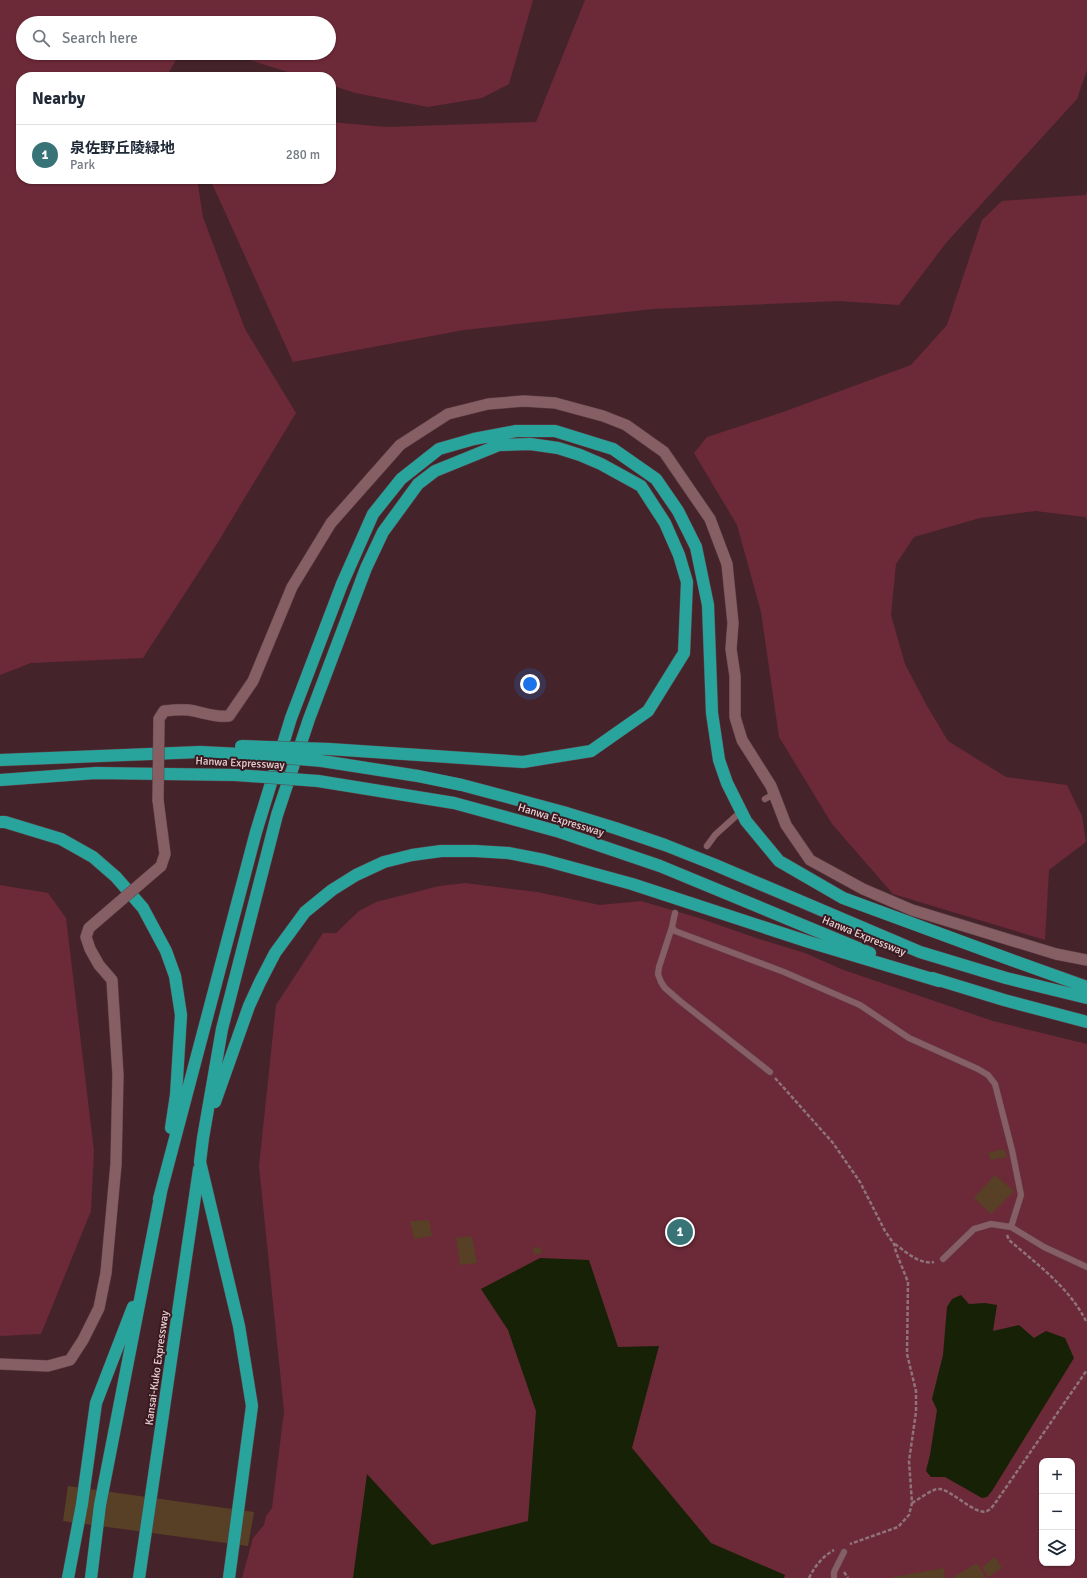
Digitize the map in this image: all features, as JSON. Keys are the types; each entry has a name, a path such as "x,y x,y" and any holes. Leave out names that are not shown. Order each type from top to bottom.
{"highway":[{"path":"159,1199 256,832 291,718 342,584 373,514 402,479 439,449 474,439 516,431 556,431 613,449 656,479 678,511 696,547 708,606 712,713 719,760 727,783 746,821 778,861 844,898 1087,987"},
{"path":"229,1578 252,1406 238,1326 200,1162 202,1138 222,1029 277,815 309,719 366,568 383,532 418,484 435,471 499,444 530,444 558,448 601,464 641,486 665,523 679,555 687,582 684,653 648,711 591,751 523,762 329,749 241,750"},
{"name":"Hanwa Expressway","path":"0,760 54,755 241,750 390,771 462,785 563,812 665,845 920,952 1006,978 1087,998"},
{"name":"Hanwa Expressway","path":"3,780 96,772 236,775 318,781 454,803 560,832 660,866 939,981 1087,1022"},
{"path":"3,822 61,839 93,857 116,877 143,908 166,951 175,976 181,1015 176,1095 146,1275 100,1505 92,1578"},
{"path":"202,1138 249,1006 275,953 290,931 305,912 332,890 384,862 412,855 441,851 508,852 544,860 632,884 809,942 939,981"},
{"name":"Kansai-Kuko Expressway","path":"139,1578 200,1162"},
{"path":"68,1578 82,1504 96,1403 146,1275"}],"street":[{"path":"0,1364 48,1366 70,1360 83,1340 99,1308 106,1273 116,1164 118,1075 112,980 99,966 90,949 86,937 89,928 161,866 165,854 158,800 159,719 164,711 174,710 188,710 223,717 229,716 253,681 292,587 331,523 400,446 448,414 488,404 524,401 555,403 603,416 626,425 664,452 710,519 727,564 733,623 731,649 735,676 735,717 742,740 771,786 770,796 786,825 810,860 863,889 912,910 1056,954 1087,960"}],"lane":[{"path":"707,846 715,835 736,816"},
{"path":"675,913 658,967 658,974 661,982 665,988 680,1001 770,1072"},
{"path":"672,926 675,931 784,972 860,1005 909,1038 988,1075 995,1084 999,1098 1021,1195 1011,1227"},
{"path":"943,1259 974,1229 991,1224 1011,1227 1044,1248 1087,1267"},
{"path":"834,1578 834,1572 844,1552"}],"path":[{"path":"770,1072 832,1143 860,1182 894,1244 908,1282 907,1354 916,1391 916,1412 909,1461 912,1503 909,1515 898,1527 849,1544"},
{"path":"1003,1226 1009,1240 1051,1275 1072,1298 1087,1323"},
{"path":"894,1244 908,1254 929,1263 943,1259"},
{"path":"912,1503 933,1491 940,1489 979,1511 986,1512 989,1510 1087,1370"},
{"path":"810,1578 816,1565 837,1548"}],"shaded area":[{"path":"0,0 533,0 509,84 482,98 428,107 355,93 336,87 336,72 288,72 249,60 336,60 336,16 16,16 16,60 176,60 169,72 16,72 16,184 198,184 203,217 245,329 296,413 215,547 143,658 31,663 0,675"},
{"path":"585,0 1087,0 1087,70 1077,99 946,243 899,305 839,301 653,309 464,330 293,362 212,184 336,184 336,122 386,127 536,122"},
{"path":"1087,189 1087,520 1085,517 1035,511 980,518 914,537 896,564 891,615 905,664 927,706 948,741 1006,777 1067,785 1082,816 1086,842 1049,870 1045,940 893,894 832,824 779,737 761,612 737,525 694,453 707,437 783,412 911,365 947,325 982,220 1002,201 1086,195"},
{"path":"465,883 537,892 600,905 641,901 696,917 805,953 841,969 993,1021 1087,1044 1087,1578 242,1578 253,1538 264,1525 266,1516 272,1508 284,1411 259,1166 276,1005 323,933 336,933 359,911 376,902 439,886"},
{"path":"0,885 48,893 66,918 94,1151 91,1211 41,1334 0,1336"},
{"path":"540,1258 589,1260 618,1347 659,1346 632,1448 711,1543 785,1575 784,1578 353,1578 367,1474 432,1545 528,1521 536,1411 508,1330 481,1289"},
{"path":"961,1295 969,1304 985,1303 997,1305 993,1331 1019,1325 1034,1338 1046,1331 1065,1338 1074,1358 992,1491 987,1497 982,1498 945,1477 931,1477 926,1471 937,1410 932,1399 943,1355 947,1307 952,1299"}],"building":[{"path":"1004,1149 1007,1157 991,1160 988,1153"},
{"path":"995,1175 1014,1191 991,1214 974,1198"},
{"path":"429,1220 432,1236 414,1239 410,1221"},
{"path":"472,1236 477,1263 460,1265 456,1238"},
{"path":"540,1247 542,1253 534,1255 533,1248"},
{"path":"68,1486 254,1512 248,1546 63,1521"},
{"path":"995,1557 1002,1568 988,1577 982,1567"},
{"path":"977,1563 986,1578 952,1578"},
{"path":"944,1568 945,1578 893,1578 893,1577"}],"place":[{"name":"泉佐野丘陵緑地","path":"680,1232"}]}
